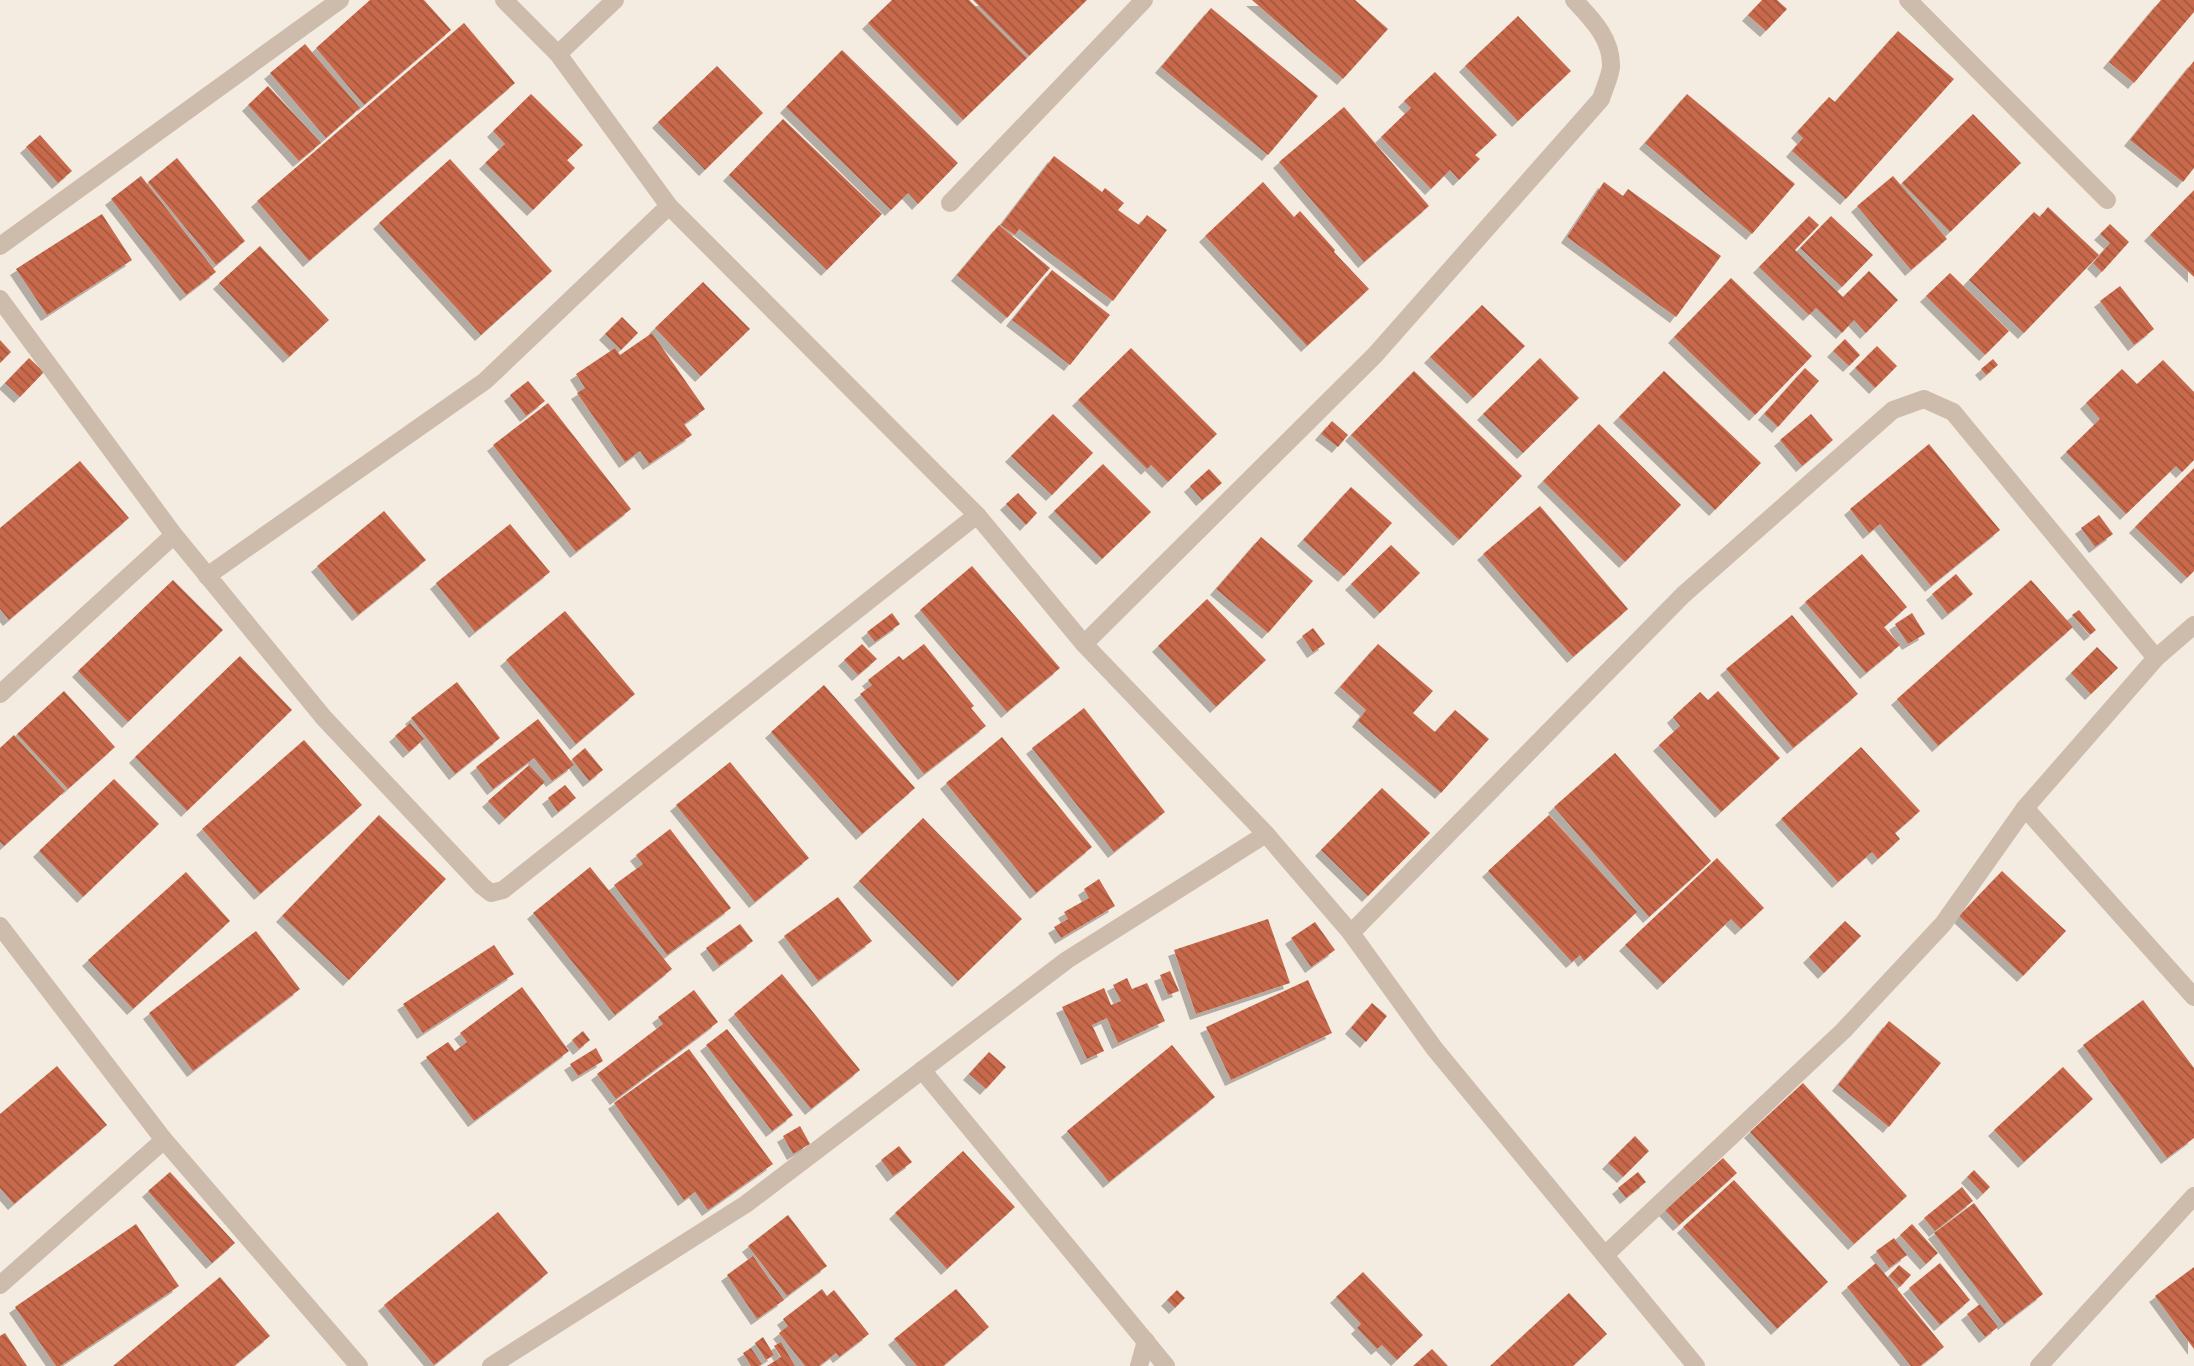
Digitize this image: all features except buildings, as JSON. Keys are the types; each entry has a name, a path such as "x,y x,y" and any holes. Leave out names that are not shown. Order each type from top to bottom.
{"street":[{"path":"0,246 340,0"},
{"path":"504,0 558,54 669,206 977,515 1084,644 1266,834 1351,933 1434,1048 1696,1366"},
{"path":"558,54 615,0"},
{"path":"950,203 1144,0"},
{"path":"1084,644 1375,355 1601,99 1611,67 1606,40 1597,25 1574,0"},
{"path":"1908,0 2107,200"},
{"path":"207,576 485,381 669,206"},
{"path":"0,299 174,535 324,718 491,893 503,890 977,515"},
{"path":"1351,933 1683,596 1894,410 1924,399 1953,412 2156,658"},
{"path":"0,694 174,535"},
{"path":"1605,1255 1843,1031 1943,924 2025,808 2156,658 2194,625"},
{"path":"2025,808 2194,997"},
{"path":"491,1366 746,1204 1067,960 1266,834"},
{"path":"0,926 164,1140 359,1366"},
{"path":"922,1070 1166,1366"},
{"path":"0,1285 164,1140"},
{"path":"2039,1366 2194,1196"},
{"path":"1139,1366 1146,1341"}]}
